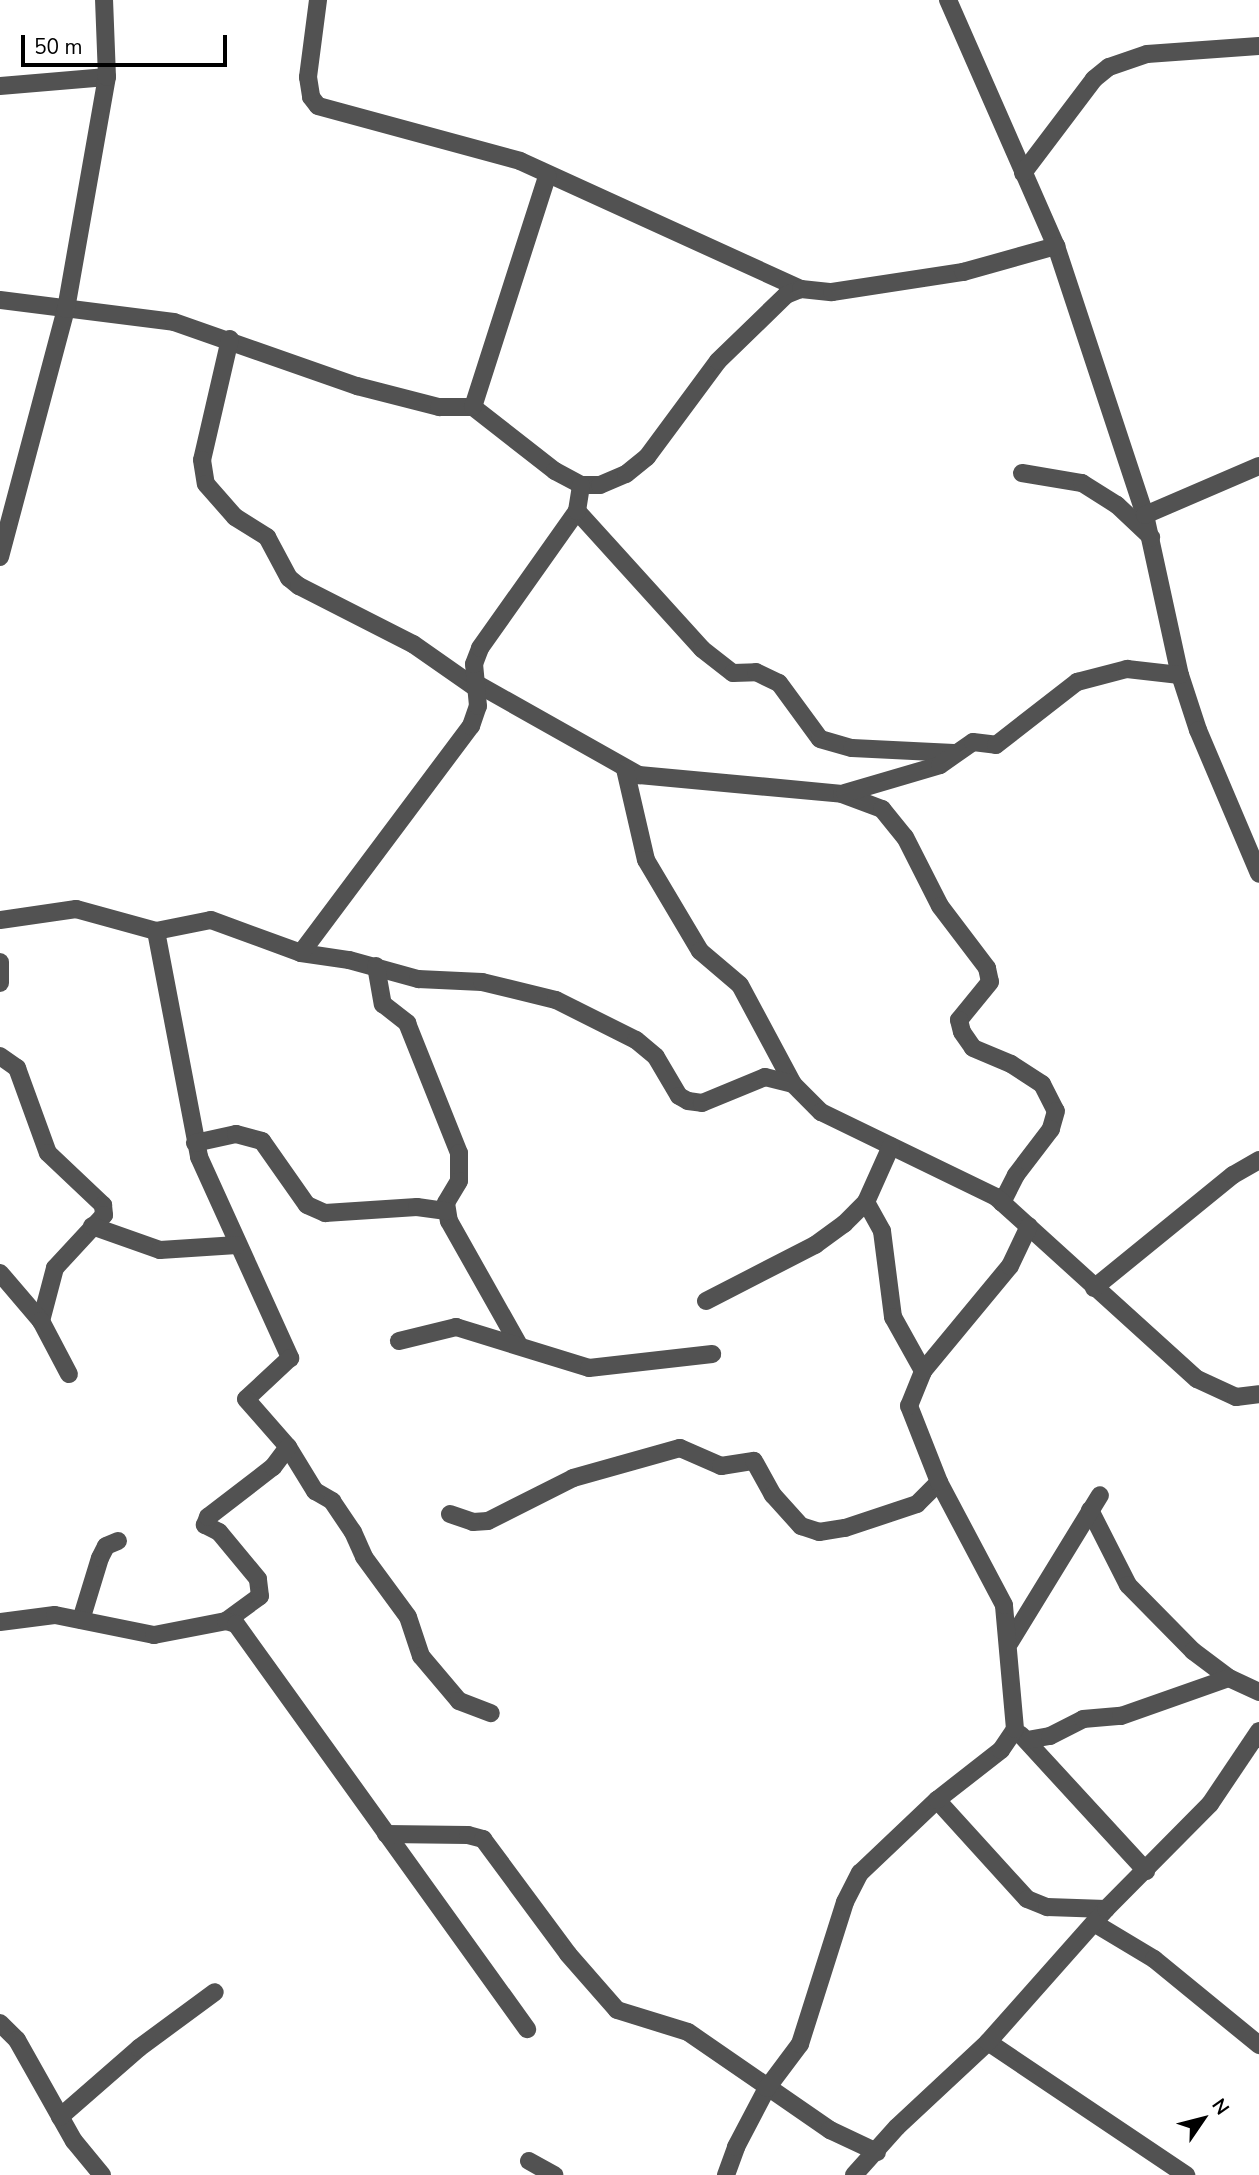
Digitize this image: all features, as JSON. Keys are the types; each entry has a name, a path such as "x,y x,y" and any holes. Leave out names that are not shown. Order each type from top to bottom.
{"street":[{"path":"0,557 66,309 107,77 104,0"},
{"path":"318,0 308,77 311,97 318,107 520,161 547,176 570,182 801,289 832,292 963,272 1056,246"},
{"path":"948,0 1056,246 1145,515 1180,675 1198,730 1259,874"},
{"path":"1023,173 1094,79 1109,67 1147,54 1259,46"},
{"path":"0,86 107,77"},
{"path":"473,407 547,176"},
{"path":"0,300 174,322 230,339 357,386 439,407 473,407 555,471 581,485 600,485 626,474 647,457 718,361 786,295 801,289"},
{"path":"230,339 202,460 206,484 235,517 267,537 289,578 299,586 413,644 479,688 639,775 842,794 874,805 896,824 940,906 987,968 990,982 959,1020 962,1032 973,1048 1028,1074 1051,1097 1056,1111 1051,1129 1016,1175 1002,1203"},
{"path":"1145,515 1259,466"},
{"path":"1022,473 1082,482 1117,505 1151,537"},
{"path":"301,953 471,726 479,688 474,664 480,648 577,511 581,485"},
{"path":"577,511 702,649 733,673 755,672 779,682 820,738 852,748 954,753"},
{"path":"842,794 940,765 973,741 996,745 1076,682 1127,669 1180,675"},
{"path":"625,769 646,860 700,951 740,985 793,1084 821,1112 977,1186 1029,1226 1197,1379 1236,1397 1259,1394"},
{"path":"0,919 76,909 156,931 211,920 301,953 376,966 418,979 451,977 556,1000 636,1040 656,1056 679,1096 688,1101 702,1103 765,1077 793,1084"},
{"path":"156,931 195,1143 237,1245 290,1358 246,1399 288,1447 314,1491 332,1501 408,1617 421,1656 459,1701 491,1713"},
{"path":"0,962 0,983"},
{"path":"376,966 383,1004 407,1023 459,1153 459,1181 446,1203 447,1212 466,1258 519,1345"},
{"path":"0,1056 17,1068 53,1160 100,1198 104,1215 55,1268 41,1321"},
{"path":"195,1143 236,1134 262,1141 307,1205 325,1213 417,1207 447,1212"},
{"path":"706,1301 816,1245 866,1202 891,1146"},
{"path":"1094,1288 1233,1175 1259,1160"},
{"path":"866,1202 882,1231 893,1317 923,1371"},
{"path":"92,1226 160,1250 237,1245"},
{"path":"1029,1226 1010,1266 923,1371 909,1406 939,1482 998,1591 1010,1642 1021,1735 1146,1871"},
{"path":"0,1273 41,1321 69,1374"},
{"path":"399,1341 456,1326 589,1368 712,1354"},
{"path":"0,1622 55,1615 154,1635 226,1620 260,1597 258,1578 219,1532 205,1525 208,1517 273,1467 288,1447"},
{"path":"450,1514 473,1522 488,1521 573,1478 680,1448 721,1466 754,1461 780,1503 802,1526 819,1532 845,1528 917,1504 939,1482"},
{"path":"1010,1642 1095,1502 1128,1585 1180,1639 1229,1678 1259,1692"},
{"path":"81,1620 100,1558 106,1546 118,1541"},
{"path":"226,1620 236,1624 527,2029"},
{"path":"726,2175 736,2147 767,2088 800,2044 845,1902 860,1873 937,1800 1021,1735 1050,1737 1083,1719 1121,1716 1229,1678"},
{"path":"854,2175 988,2042 1106,1909 1146,1871 1228,1782 1259,1731"},
{"path":"937,1800 1027,1899 1047,1907 1106,1909"},
{"path":"386,1834 468,1835 483,1839 608,2002 628,2016 688,2032 849,2141 877,2152"},
{"path":"1094,1923 1154,1959 1259,2045"},
{"path":"60,2117 139,2048 215,1992"},
{"path":"0,2023 17,2040 60,2117 102,2175"},
{"path":"988,2042 1186,2175"},
{"path":"529,2161 554,2175"}]}
